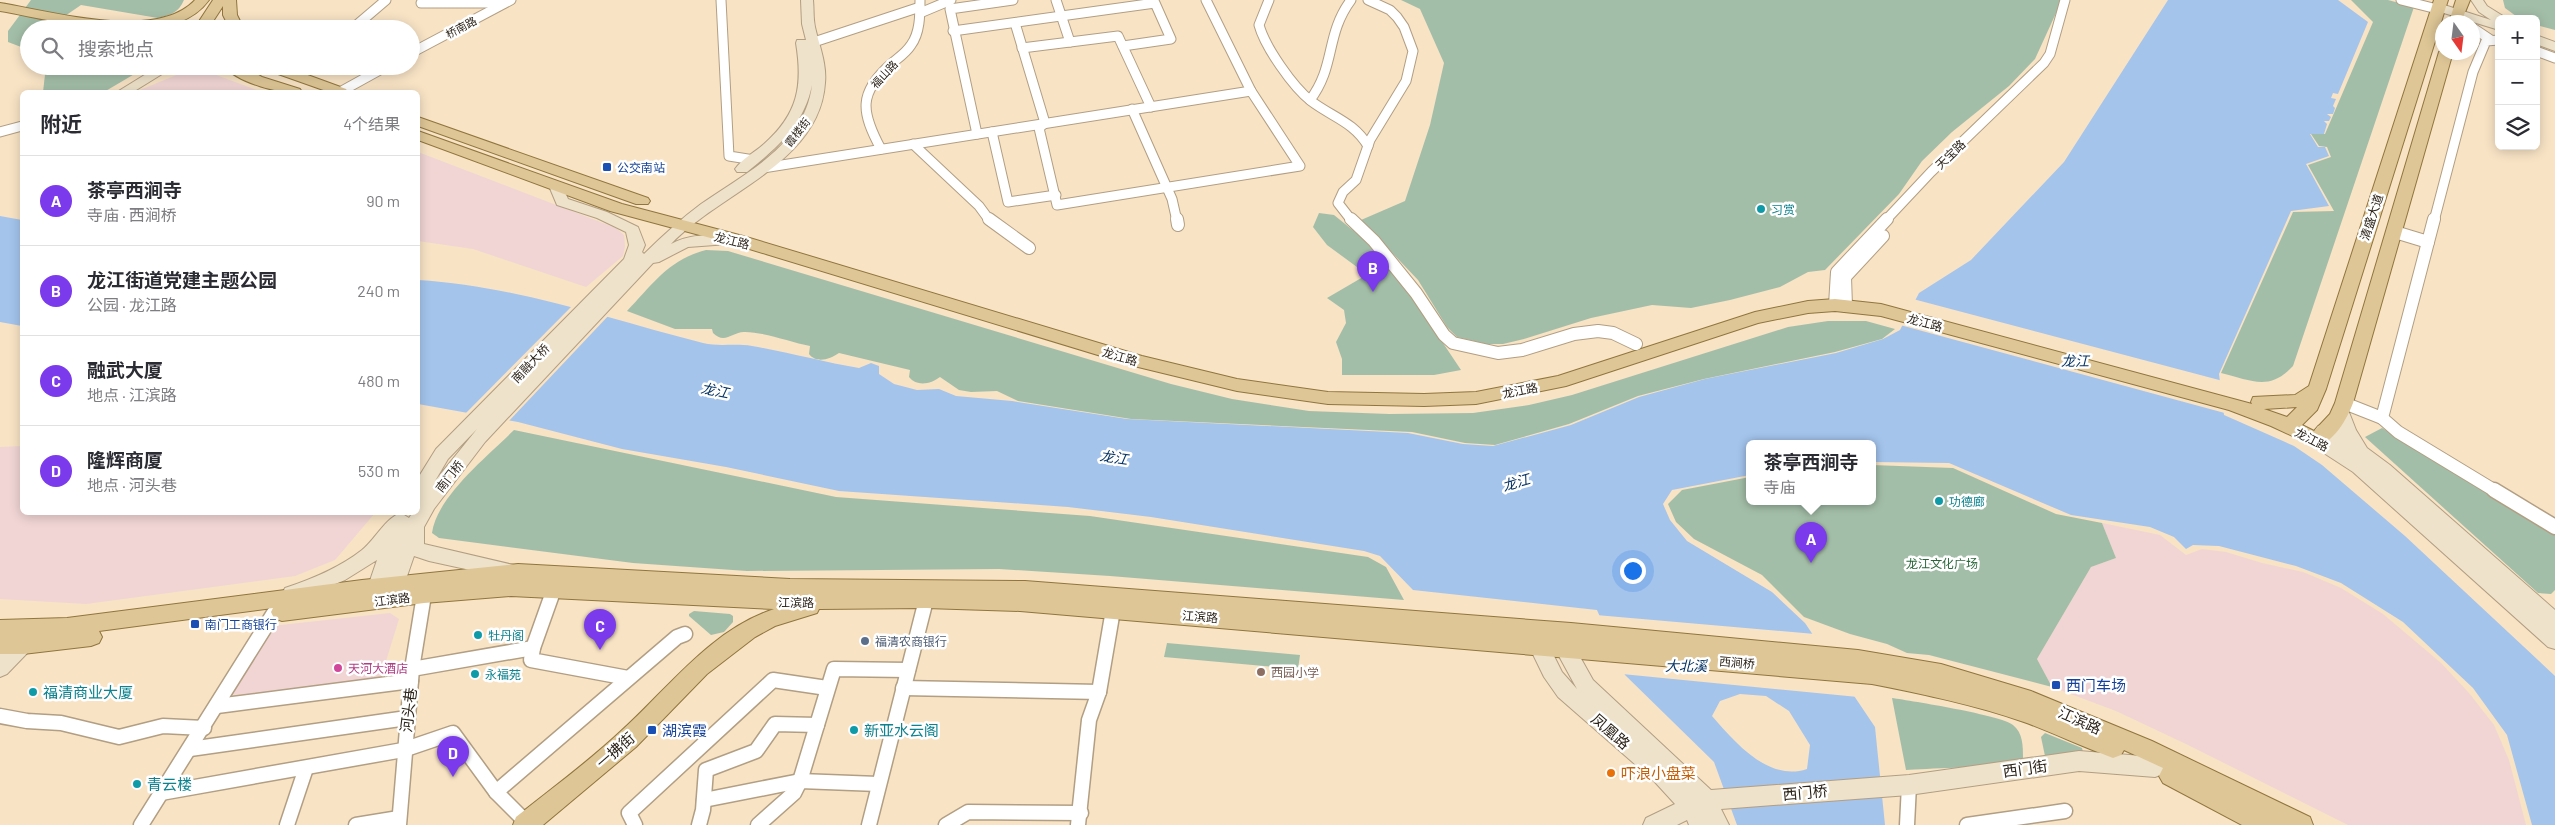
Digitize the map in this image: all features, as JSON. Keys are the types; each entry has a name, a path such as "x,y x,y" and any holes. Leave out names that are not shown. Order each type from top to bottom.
{"main road":[{"path":"176,20 192,11 202,0"},
{"path":"196,20 209,0"},
{"path":"207,20 220,0"},
{"path":"229,0 230,15 232,20"},
{"name":"清盛大道","path":"2294,422 2310,405 2316,389 2439,5"},
{"path":"0,6 53,20"},
{"path":"0,14 39,20"},
{"path":"2320,435 2343,407 2444,60"},
{"path":"248,75 257,80 289,90"},
{"path":"294,75 335,90"},
{"name":"龙江路","path":"420,121 681,221 737,240 1169,370 1237,386 1328,398 1476,398 1523,390 1587,374 1755,318 1840,300"},
{"name":"龙江路","path":"420,135 556,186 994,306 1106,342 1258,379 1326,387 1394,390 1468,388 1550,373 1745,308 1808,295 1882,305 2235,400 2294,422"},
{"path":"2260,402 2291,402 2310,397 2316,389"},
{"name":"龙江路","path":"2235,400 2260,402 2320,435"},
{"name":"江滨路","path":"0,645 30,637 384,593 518,572 790,587 978,587 1025,589 1592,642"},
{"name":"江滨路","path":"384,593 424,595 511,588 774,601 975,600 1535,637"},
{"name":"一拂街","path":"533,822 628,740 698,668 768,620 825,602"},
{"name":"江滨路","path":"0,629 30,637"},
{"name":"西涧桥","path":"1592,642 1848,665"},
{"name":"江滨路","path":"1848,665 1875,661 1951,676 2052,707 2089,722 2301,825"},
{"name":"江滨路","path":"1848,665 1979,698 2051,722 2155,768 2265,825"}],"street":[{"path":"363,20 386,0"},
{"path":"721,0 729,156 759,164 881,149 1251,91"},
{"name":"霞楼街","path":"759,164 798,115 804,97 806,62 797,27 797,0"},
{"name":"霞楼街","path":"681,221 800,133 810,117 817,99 819,81 814,42 808,24 807,0"},
{"path":"814,42 920,7 952,0"},
{"path":"978,134 953,31 950,9 1013,0"},
{"path":"1056,0 1070,42"},
{"path":"1045,123 1039,128 1057,205 1300,166 1251,91 1206,0"},
{"path":"1269,0 1259,22 1260,32 1302,92 1310,100 1340,115 1363,135 1368,146"},
{"path":"1310,100 1325,78 1331,59 1336,25 1351,0"},
{"path":"1368,0 1390,10 1397,17 1404,27 1413,51 1406,81 1368,146 1356,180 1343,192 1338,203 1346,215 1374,241 1416,293 1444,335 1453,343 1498,353 1522,350 1574,334 1598,331 1613,333 1636,344"},
{"name":"天宝路","path":"1840,300 1837,272 1931,172 2044,63 2050,54 2065,0"},
{"name":"天宝路","path":"1840,300 1845,277 1937,174 2052,64 2060,46 2071,0"},
{"path":"2401,0 2439,5 2495,19"},
{"path":"2477,0 2483,9 2495,17"},
{"path":"421,3 509,1"},
{"name":"桥南路","path":"420,49 509,1"},
{"path":"953,31 1154,4 1171,39 1123,46"},
{"name":"福山路","path":"881,149 868,125 864,111 865,98 882,72 910,46 920,7"},
{"path":"2459,11 2495,33"},
{"path":"1015,23 1045,123"},
{"path":"2480,30 2495,34"},
{"path":"2382,418 2473,72 2482,46 2486,40 2495,35"},
{"path":"1022,48 1118,36 1151,106"},
{"path":"2540,36 2555,42"},
{"path":"2540,41 2555,46"},
{"path":"2540,52 2555,58"},
{"path":"118,90 149,75"},
{"path":"127,90 151,75"},
{"path":"344,90 371,75"},
{"path":"1132,109 1172,199 1178,225"},
{"path":"0,134 20,129"},
{"path":"992,132 1008,202 1056,195"},
{"path":"913,144 953,180 993,224 1029,248"},
{"path":"556,186 562,202 602,215 633,230 637,245 636,263"},
{"path":"636,263 681,221"},
{"path":"2395,232 2428,242"},
{"path":"636,263 684,243 737,240"},
{"name":"南融大桥","path":"470,436 598,292 636,263"},
{"name":"南融大桥","path":"470,436 615,295 636,263"},
{"path":"2362,452 2347,431 2343,407 2382,418 2398,432 2555,527"},
{"name":"龙江路","path":"2320,435 2362,452 2554,618"},
{"name":"龙江路","path":"2320,435 2359,467 2555,641"},
{"name":"南门桥","path":"420,490 442,454 470,436"},
{"name":"南门桥","path":"420,501 470,436"},
{"path":"407,518 413,543 417,549 428,554 518,572"},
{"path":"141,825 204,728 276,606 357,564 379,546 407,518"},
{"name":"南门桥","path":"384,593 407,518"},
{"path":"554,589 533,648 531,660 628,678"},
{"name":"河头巷","path":"399,822 403,750 424,595"},
{"path":"869,825 926,600"},
{"path":"946,825 968,812 1079,819 1089,720 1099,692 1113,610"},
{"path":"496,792 628,678 677,638 685,634"},
{"path":"0,668 30,637"},
{"name":"凤凰路","path":"1535,637 1556,679 1566,691 1680,792 1704,808"},
{"name":"凤凰路","path":"1560,639 1586,686 1695,788 1704,808 1718,825"},
{"path":"217,706 412,675 533,648"},
{"path":"758,825 794,793 800,781 834,668 908,670"},
{"path":"635,825 629,813 772,680 827,688"},
{"path":"903,688 1099,692"},
{"path":"0,716 27,722 61,723 119,737 163,726 204,728"},
{"path":"190,749 407,718"},
{"path":"699,825 704,800 706,770 756,751 775,724 817,725"},
{"path":"161,793 403,750 453,733 496,792 533,822"},
{"name":"西门街","path":"1901,785 2080,761 2155,768"},
{"path":"287,825 306,768"},
{"path":"704,800 800,781 878,784"},
{"path":"1901,785 1907,825"},
{"name":"西门桥","path":"1704,808 1901,785"},
{"path":"1654,825 1704,808"},
{"path":"1967,825 2065,811"},
{"path":"356,825 399,822"}],"shaded area":[{"path":"177,75 216,75 257,90 140,90"},
{"path":"420,153 616,228 624,235 625,246 623,256 586,287 473,249 420,241"},
{"path":"20,446 20,515 373,515 335,560 295,576 86,604 0,599 0,447"},
{"path":"2102,523 2160,535 2186,555 2202,549 2226,552 2262,563 2303,572 2341,588 2383,614 2441,663 2469,693 2494,725 2509,760 2526,825 2348,825 2116,711 2052,687 2037,659 2091,567 2116,558"},
{"path":"390,613 399,619 378,687 230,695 272,626"}],"green space":[{"path":"31,0 184,0 174,12 158,18 81,5 59,20 20,20 20,47 8,42 8,31"},
{"path":"1401,0 2062,0 2035,59 2009,86 1952,132 1922,161 1899,194 1825,270 1808,272 1780,287 1730,300 1691,308 1652,305 1591,318 1503,344 1487,344 1457,337 1447,327 1418,280 1361,220 1405,201 1430,125 1444,63 1420,9"},
{"path":"2351,0 2388,0 2414,7 2293,366 2276,379 2259,382 2221,373 2293,212 2334,211 2308,165 2331,157 2327,147 2319,146 2311,134 2325,134 2373,22"},
{"path":"2503,0 2555,0 2555,30 2540,26 2540,15 2515,15 2505,8"},
{"path":"45,75 133,75 107,90 43,90"},
{"path":"1319,213 1334,215 1365,240 1405,286 1461,370 1434,375 1342,375 1342,359 1336,342 1346,323 1344,310 1327,298 1363,277 1357,267 1327,245 1313,227"},
{"path":"706,250 728,251 1171,384 1232,399 1309,411 1389,414 1473,413 1529,405 1572,395 1788,327 1828,321 1866,321 1895,329 1882,339 1835,352 1704,379 1638,396 1569,424 1495,445 1465,443 1412,432 1131,419 1018,401 997,391 971,392 959,390 940,377 928,383 920,383 909,377 910,370 839,353 828,359 820,360 809,354 810,346 745,332 721,338 713,333 712,329 675,329 627,311 653,282 671,267 693,254"},
{"path":"2382,428 2555,535 2555,590 2551,594 2538,593 2365,437"},
{"path":"514,430 836,497 1090,516 1368,557 1386,567 1404,600 999,569 747,571 633,563 439,538 432,533 443,505 453,491"},
{"name":"龙江文化广场","path":"1876,465 1953,468 2056,514 2102,523 2116,558 2091,567 2037,659 2052,687 1929,655 1907,653 1887,644 1850,634 1804,617 1762,575 1694,539 1676,522 1668,504 1682,490 1746,478 1746,505 1876,505"},
{"path":"694,611 730,614 733,616 733,622 724,632 711,635 689,616"},
{"path":"1167,643 1300,655 1298,669 1164,657"},
{"path":"1892,698 1955,709 2005,721 2013,725 2021,736 2023,758 1986,766 1906,770"},
{"path":"2045,733 2082,748 2083,752 2045,756 2041,737"}],"water":[{"name":"龙江","path":"2168,0 2338,0 2368,22 2338,94 2333,93 2331,98 2336,99 2333,106 2335,108 2333,114 2327,114 2331,117 2329,121 2324,121 2327,124 2324,134 2310,134 2318,147 2325,147 2329,156 2306,164 2329,206 2291,211 2219,374 2224,415 2294,446 2322,465 2405,536 2555,676 2555,825 2532,825 2507,735 2473,688 2403,622 2341,583 2296,566 2219,546 2193,545 2186,549 2174,537 2150,527 2071,515 1949,463 1876,462 1876,440 1746,440 1746,476 1672,490 1663,504 1670,520 1687,541 1772,592 1805,623 1875,727 1885,825 1737,825 1714,762 1625,675 1597,610 1413,590 1380,556 1364,551 1151,517 1068,507 839,491 726,467 622,449 518,422 420,404 420,280 454,283 526,296 709,344 752,346 859,368 871,363 879,366 879,374 894,384 917,390 939,389 956,396 1012,401 1127,419 1408,433 1463,444 1493,446 1571,425 1639,397 1705,379 1836,353 1883,339 1900,330 1919,293 1971,260 2064,162","holes":["1740,694 1766,696 1789,711 1810,745 1807,769 1793,772 1779,770 1766,765 1754,757 1742,748 1712,716 1720,701"]},
{"path":"0,216 20,220 20,326 0,322"}],"pier":[{"path":"1913,299 2223,381 2227,413 2232,415 1900,325"},
{"path":"574,304 610,314 507,423 464,415"},
{"path":"1596,615 1815,634 1858,697 1622,674"}],"place":[{"name":"公交南站","path":"607,167"},
{"name":"习赏","path":"1761,209"},
{"name":"龙江街道党建主题公园","path":"1373,292"},
{"name":"功德廊","path":"1939,501"},
{"name":"茶亭西涧寺","path":"1811,563"},
{"name":"南门工商银行","path":"195,624"},
{"name":"牡丹阁","path":"478,635"},
{"name":"福清农商银行","path":"865,641"},
{"name":"融武大厦","path":"600,650"},
{"name":"天河大酒店","path":"338,668"},
{"name":"西园小学","path":"1261,672"},
{"name":"永福苑","path":"475,674"},
{"name":"西门车场","path":"2056,685"},
{"name":"福清商业大厦","path":"33,692"},
{"name":"湖滨霞","path":"652,730"},
{"name":"新亚水云阁","path":"854,730"},
{"name":"吓浪小盘菜","path":"1611,773"},
{"name":"隆辉商厦","path":"453,777"},
{"name":"青云楼","path":"137,784"}],"water label":[{"name":"大北溪","path":"1686,665"}]}
